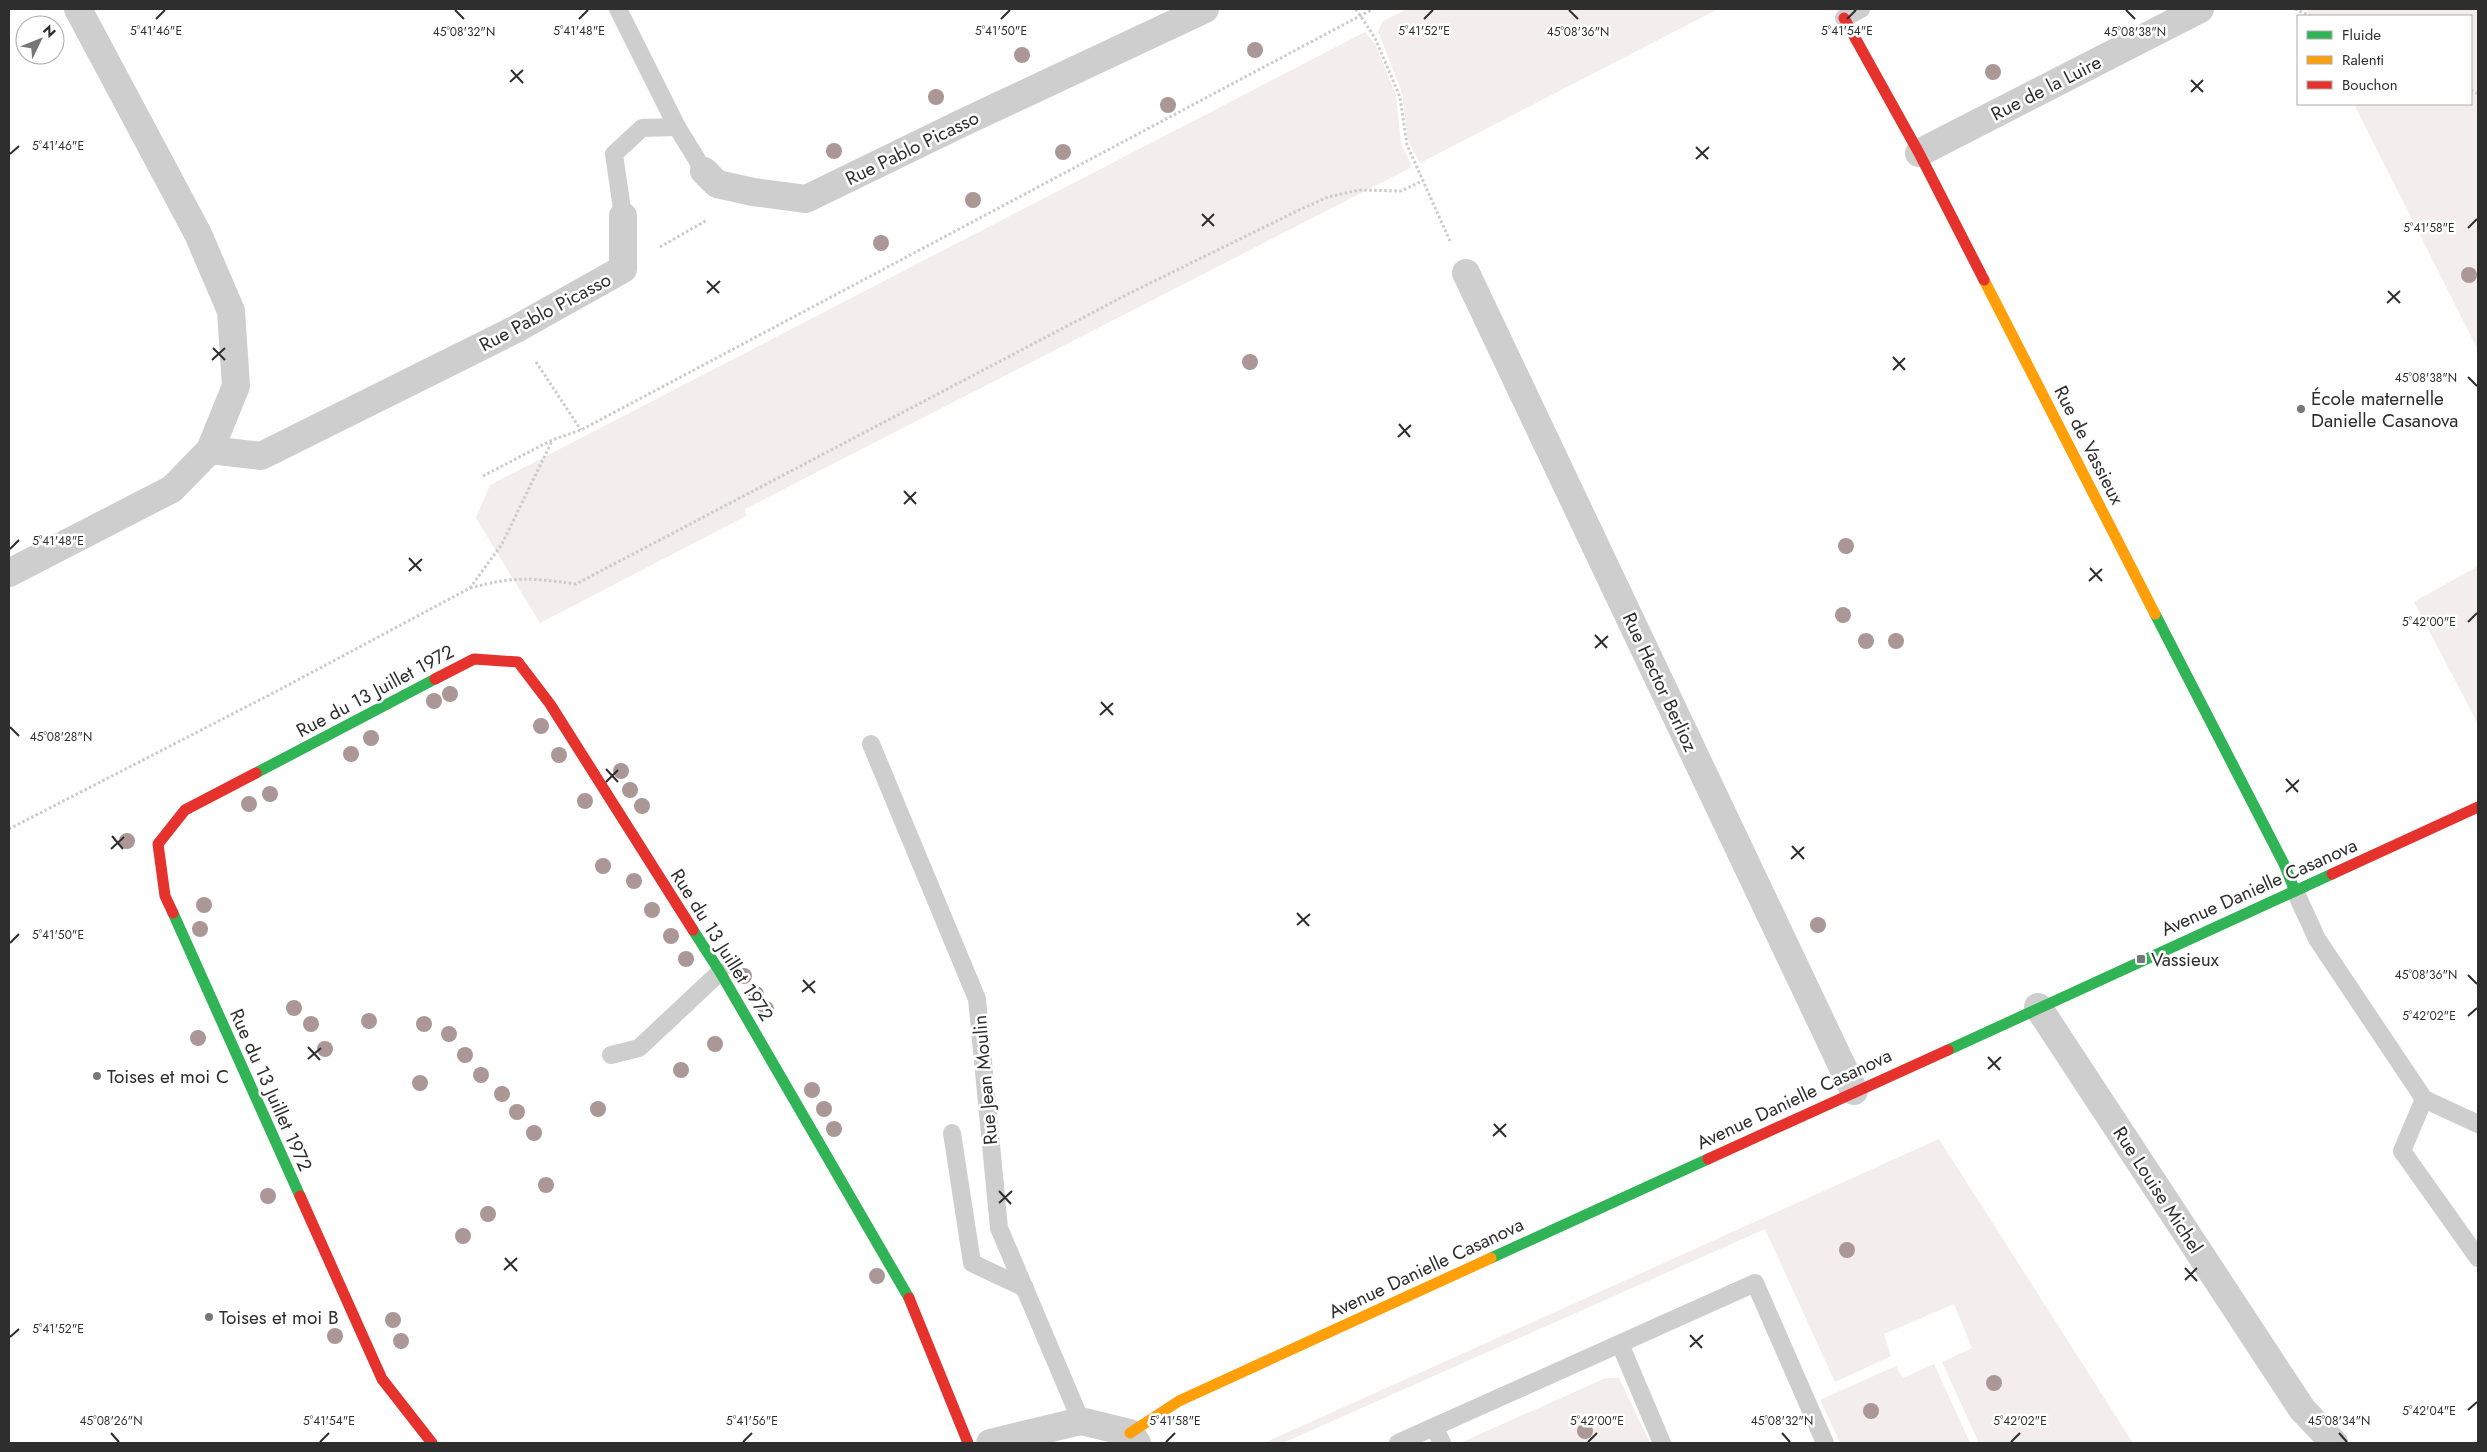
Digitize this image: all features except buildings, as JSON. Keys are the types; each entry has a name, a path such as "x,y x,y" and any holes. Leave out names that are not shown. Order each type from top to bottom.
{"street":[{"path":"9,573 172,489 210,450 236,386 230,311 198,234 78,9"},
{"name":"Rue Pablo Picasso","path":"704,171 717,184 753,192 806,199 960,124 1205,9"},
{"name":"Rue de la Luire","path":"1919,153 2200,9"},
{"name":"Rue de Vassieux","path":"1844,18 1919,153 2276,849 2295,891"},
{"name":"Rue Pablo Picasso","path":"210,450 261,456 516,329 623,269 623,216"},
{"name":"Rue Hector Berlioz","path":"1466,273 1854,1091"},
{"name":"Rue du 13 Juillet 1972","path":"432,1443 382,1380 165,896 158,844 185,810 474,659 518,662 550,704 720,972 905,1288 968,1443"},
{"name":"Avenue Danielle Casanova","path":"1134,1438 1179,1401 2196,934 2478,807"},
{"name":"Rue Louise Michel","path":"2038,1007 2302,1409 2334,1443"},
{"path":"990,1443 1081,1421 1134,1438"}],"lane":[{"path":"618,9 677,127"},
{"path":"1844,18 1861,9"},
{"name":"Rue Pablo Picasso","path":"623,216 614,154 642,128 677,127 704,171"},
{"name":"Rue Jean Moulin","path":"871,744 977,999 1000,1228 1081,1421"},
{"path":"2295,891 2317,939 2424,1099 2478,1124"},
{"path":"610,1055 639,1048 720,972"},
{"path":"2424,1099 2402,1151 2478,1258"},
{"path":"952,1134 972,1263 1025,1288"},
{"path":"1398,1443 1755,1283 1825,1443"},
{"path":"1620,1344 1662,1443"},
{"path":"1434,1427 1442,1443"}],"path":[{"path":"1356,9 1375,38 1400,96 1401,119 1407,145 1466,273"},
{"path":"483,476 552,440 581,430 1373,9"},
{"path":"2295,9 2309,15"},
{"path":"9,828 268,696 470,588 503,579 533,578 576,584 1128,294 1301,209 1328,197 1359,190 1401,191 1422,181"},
{"path":"623,269 753,192"},
{"path":"516,329 581,430"},
{"path":"470,588 502,544 552,440"}],"shaded area":[{"path":"1407,9 1718,9 1420,163 1408,141 1402,93 1378,31 1383,21"},
{"path":"2306,9 2478,9 2478,350 2355,105 2472,105 2472,15 2309,15"},
{"path":"1365,32 1375,44 1396,95 1401,143 1411,164 1410,168 745,509 746,516 540,623 476,518 490,485"},
{"path":"2478,566 2478,721 2477,722 2414,602"},
{"path":"1939,1139 2133,1443 1979,1443 1942,1362 1972,1348 1954,1304 1884,1334 1891,1356 1835,1382 1765,1229 1283,1443 1264,1443"},
{"path":"1934,1364 1970,1443 1840,1443 1820,1400 1896,1366 1903,1378"},
{"path":"1606,1378 1619,1378 1650,1443 1460,1443"}],"traffic: fast":[{"path":"2155,614 2284,864 2295,891"},
{"path":"256,773 435,679"},
{"path":"1948,1050 2332,874"},
{"path":"173,913 300,1196"},
{"path":"693,930 720,972 909,1298"},
{"path":"1491,1258 1708,1159"}],"traffic: slow":[{"path":"1984,280 2155,614"},
{"path":"1130,1433 1179,1401 1491,1258"}],"traffic: jam":[{"path":"1844,18 1919,153 1984,280"},
{"path":"435,679 474,659 518,662 550,704 693,930"},
{"path":"173,913 165,896 158,844 185,810 256,773"},
{"path":"2332,874 2478,807"},
{"path":"1708,1159 1948,1050"},
{"path":"300,1196 382,1379 432,1443"},
{"path":"909,1298 968,1443"}],"place":[{"name":"École maternelle Danielle Casanova","path":"2301,409"},
{"name":"Vassieux","path":"2141,959"},
{"name":"Toises et moi C","path":"97,1076"},
{"name":"Toises et moi B","path":"209,1317"}]}
